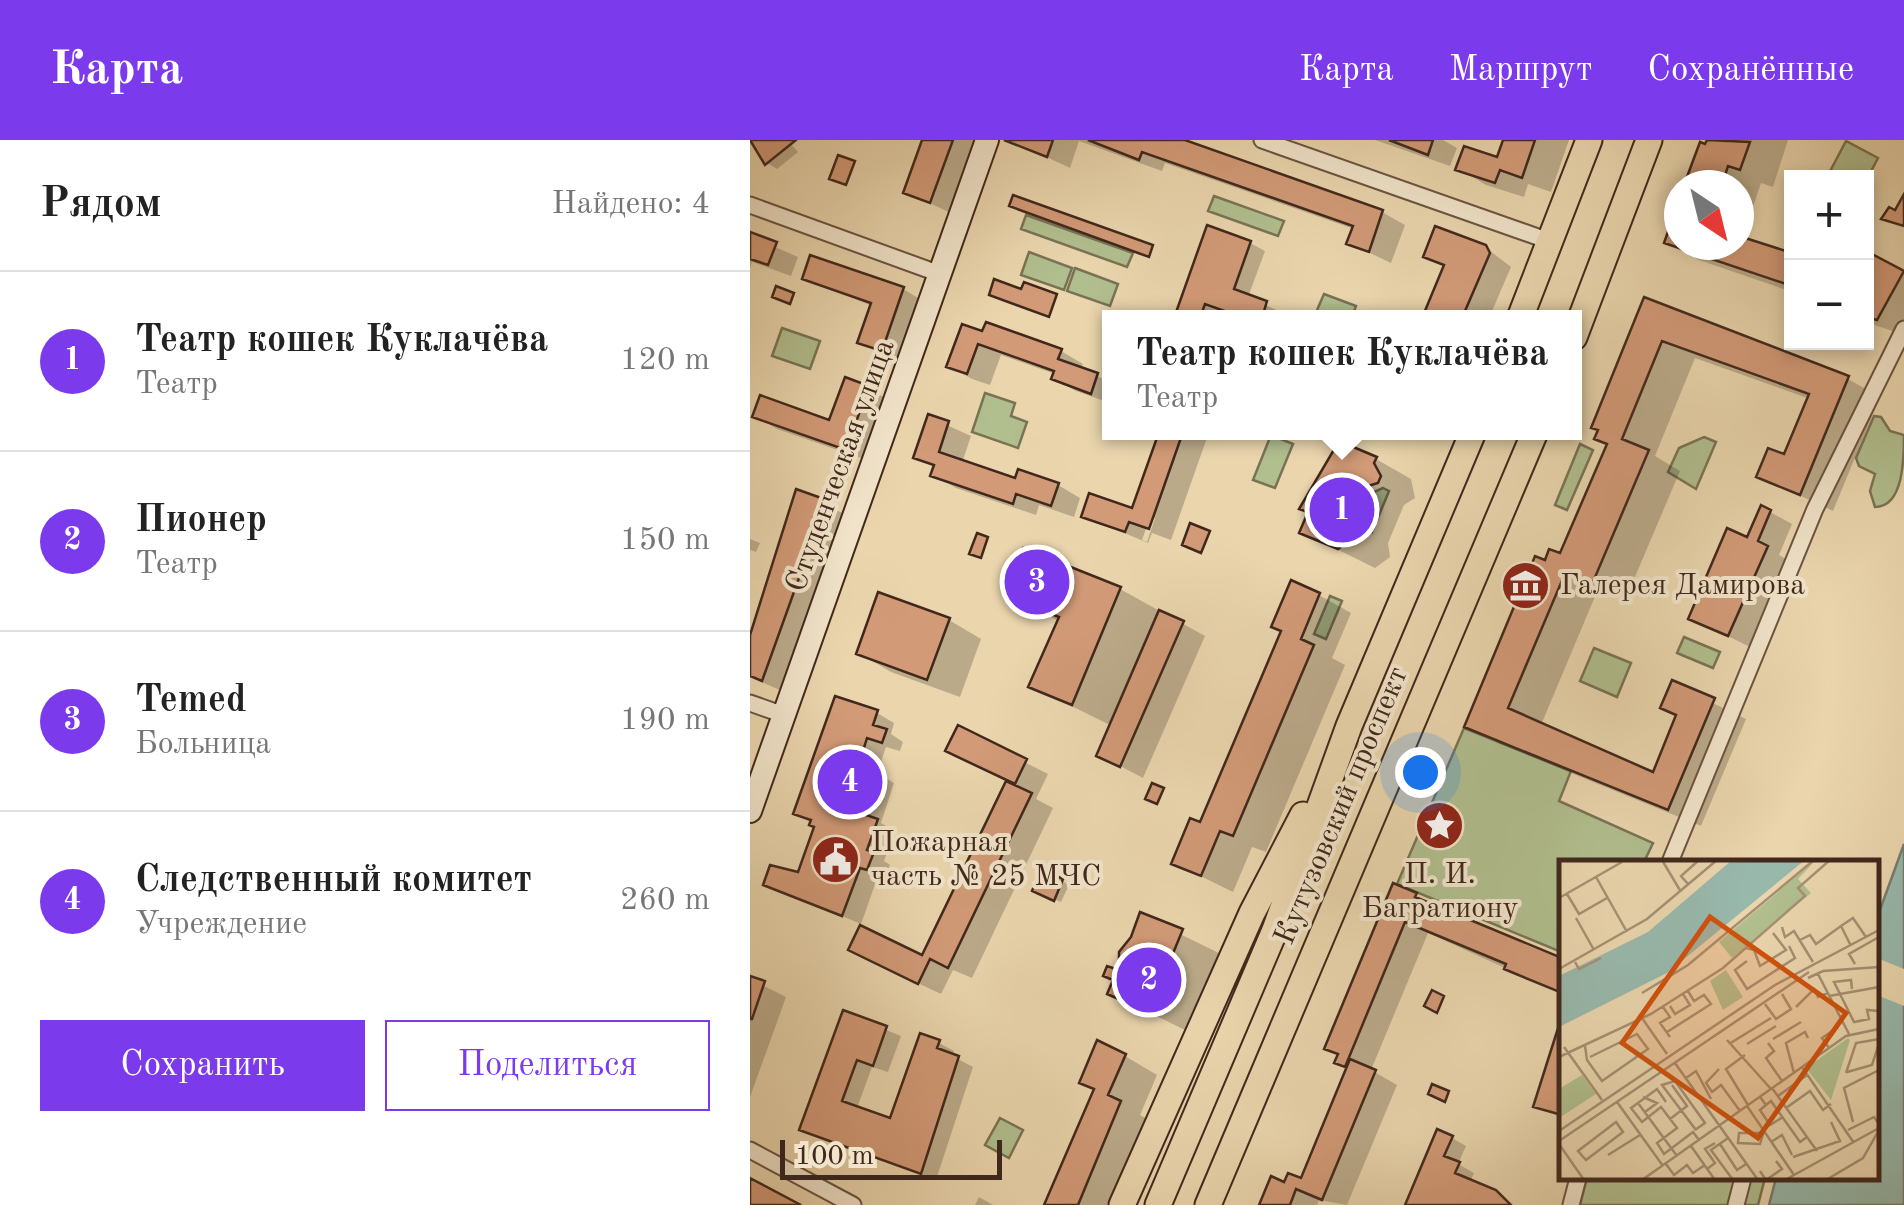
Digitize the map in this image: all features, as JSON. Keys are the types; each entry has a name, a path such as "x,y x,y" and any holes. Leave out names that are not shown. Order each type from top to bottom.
{"main road":[{"path":"1523,310 1590,140"},
{"path":"1582,315 1649,140"},
{"name":"Кутузовский проспект","path":"1158,1205 1275,930 1349,726 1470,440"},
{"name":"Кутузовский проспект","path":"1208,1205 1531,440"},
{"name":"Кутузовский проспект","path":"1122,1205 1252,912 1349,726"}],"street":[{"name":"Студенческая улица","path":"750,811 988,140"},
{"path":"1262,140 1552,242"},
{"path":"750,205 940,274"},
{"path":"1671,860 1815,509 1904,329"},
{"path":"750,703 784,716"},
{"path":"750,1150 853,1205"},
{"path":"1572,1205 1578,1180"},
{"path":"1736,1205 1743,1180"}],"green space":[{"path":"1846,141 1878,158 1872,170 1831,170"},
{"path":"1214,196 1284,221 1278,236 1208,211"},
{"path":"1026,215 1133,253 1127,267 1021,229"},
{"path":"1029,252 1072,268 1064,290 1021,275"},
{"path":"1075,268 1118,284 1110,306 1067,291"},
{"path":"1324,294 1356,306 1355,310 1317,310"},
{"path":"782,328 820,341 810,369 772,356"},
{"path":"985,393 1015,403 1011,416 1027,422 1018,448 972,432"},
{"path":"1874,416 1881,417 1890,431 1904,435 1897,490 1885,505 1875,507 1870,491 1875,474 1859,466 1856,458"},
{"path":"1704,437 1716,442 1696,489 1668,472 1679,448"},
{"path":"1269,440 1293,444 1275,488 1253,480"},
{"path":"1580,444 1593,450 1567,510 1555,505"},
{"path":"1383,488 1389,491 1372,532 1362,521 1374,492"},
{"path":"1330,596 1342,601 1326,639 1314,634"},
{"path":"1684,637 1720,652 1713,668 1677,653"},
{"path":"1594,648 1631,663 1617,697 1580,681"},
{"path":"1464,728 1571,771 1559,801 1653,843 1645,860 1559,860 1559,951 1397,884"},
{"path":"1000,1118 1023,1130 1009,1158 985,1145"},
{"path":"1586,1180 1735,1180 1729,1205 1580,1205"},
{"path":"1748,1180 1764,1180 1758,1205 1742,1205"}],"shaded area":[{"path":"1904,844 1904,1205 1769,1205 1775,1180 1879,1180 1879,913"}],"pier":[{"path":"1879,959 1904,969 1904,1006 1879,996"}],"building":[{"path":"750,140 796,140 765,165"},
{"path":"922,140 953,140 930,203 903,193"},
{"path":"1004,140 1053,140 1047,157"},
{"path":"1088,140 1185,140 1383,210 1369,252 1346,244 1353,226 1142,152 1139,160"},
{"path":"1389,140 1433,140 1428,155"},
{"path":"1503,140 1535,140 1522,178 1500,170 1495,183 1455,170 1464,146 1497,157"},
{"path":"1707,140 1750,142 1740,170 1728,166 1727,170 1690,170 1700,142 1705,144"},
{"path":"838,155 855,161 846,185 829,179"},
{"path":"1904,194 1904,226 1881,219 1889,207 1895,210"},
{"path":"1013,195 1153,245 1149,257 1009,206"},
{"path":"1207,225 1251,241 1234,289 1267,301 1264,310 1222,310 1205,304 1203,310 1177,310"},
{"path":"1435,226 1486,245 1490,253 1465,310 1425,310 1444,265 1423,257"},
{"path":"750,232 777,242 768,265 750,259"},
{"path":"1754,241 1784,250 1784,283 1715,260 1754,260"},
{"path":"810,255 904,287 882,351 857,343 871,303 802,279"},
{"path":"1874,255 1904,271 1874,319"},
{"path":"994,279 1021,289 1024,282 1057,294 1049,317 989,295"},
{"path":"776,286 794,293 790,304 772,297"},
{"path":"1644,297 1849,376 1800,495 1756,477 1768,448 1784,454 1809,394 1662,341 1622,439 1649,450 1593,582 1566,571 1508,708 1653,772 1676,715 1660,708 1672,680 1715,698 1668,810 1464,727 1535,556 1545,560 1549,549 1560,553 1607,444 1594,439 1598,430 1591,428"},
{"path":"986,322 1062,349 1058,359 1098,373 1091,394 1051,379 1054,371 978,344 967,374 946,367 962,324 982,331"},
{"path":"845,377 869,386 846,450 752,417 760,395 829,420"},
{"path":"928,414 949,421 939,452 1015,478 1018,469 1059,483 1051,506 1016,494 1013,504 930,476 934,465 913,458"},
{"path":"1156,440 1180,440 1149,529 1129,522 1125,532 1081,517 1089,493 1132,508"},
{"path":"1339,441 1377,457 1374,463 1381,476 1378,483 1368,486 1353,522 1355,536 1338,549 1299,533 1308,512 1299,509"},
{"path":"796,489 827,500 762,681 750,676 750,635"},
{"path":"1761,505 1771,510 1758,541 1768,546 1728,636 1688,619 1727,528 1747,537"},
{"path":"1190,523 1210,531 1201,553 1182,545"},
{"path":"977,533 988,537 981,558 969,554"},
{"path":"1023,548 1121,587 1072,705 1028,687 1059,617 1004,595"},
{"path":"1291,580 1320,593 1301,639 1314,645 1233,836 1220,831 1201,876 1171,864 1190,818 1200,822 1281,631 1271,627"},
{"path":"878,592 950,618 927,680 856,654"},
{"path":"1159,610 1184,621 1120,767 1096,756"},
{"path":"835,696 878,710 873,725 887,729 882,743 867,738 859,764 878,771 863,814 878,819 867,850 874,852 867,870 860,868 842,916 763,885 770,865 798,872 814,827 809,825 811,820 793,814"},
{"path":"958,725 1027,759 1015,784 945,751"},
{"path":"1006,781 1032,793 948,968 930,959 918,984 848,950 860,925 922,955"},
{"path":"1152,783 1164,788 1157,804 1145,799"},
{"path":"1042,869 1063,879 1054,901 1032,891"},
{"path":"1393,883 1417,893 1415,897 1559,957 1559,992 1504,969 1506,964 1405,922 1345,1067 1334,1063 1338,1054 1324,1049"},
{"path":"1140,912 1183,929 1149,1012 1107,994 1113,980 1103,976 1107,966 1119,970 1119,952 1131,937"},
{"path":"750,976 765,981 752,1019 750,1019"},
{"path":"1432,990 1444,996 1437,1013 1424,1006"},
{"path":"843,1010 887,1026 873,1066 857,1060 842,1101 890,1118 920,1033 940,1040 937,1048 959,1056 921,1174 799,1130"},
{"path":"1559,1025 1559,1114 1533,1107"},
{"path":"1097,1040 1126,1054 1108,1095 1121,1101 1078,1205 1044,1205 1094,1089 1079,1083"},
{"path":"1350,1059 1376,1070 1322,1200 1296,1189 1290,1205 1259,1205 1271,1176 1284,1182 1288,1173 1301,1178"},
{"path":"1432,1084 1449,1091 1445,1102 1428,1094"},
{"path":"1437,1129 1453,1136 1444,1156 1460,1162 1455,1173 1496,1190 1511,1205 1405,1205"},
{"path":"750,1178 801,1205 750,1205"}],"place":[{"name":"Театр кошек Куклачёва","path":"1342,510"},
{"name":"Temed","path":"1037,582"},
{"name":"Галерея Дамирова","path":"1525,586"},
{"name":"Следственный комитет","path":"850,782"},
{"name":"П. И. Багратиону","path":"1440,826"},
{"name":"Пожарная часть № 25 МЧС","path":"836,860"},
{"name":"Пионер","path":"1149,980"}]}
